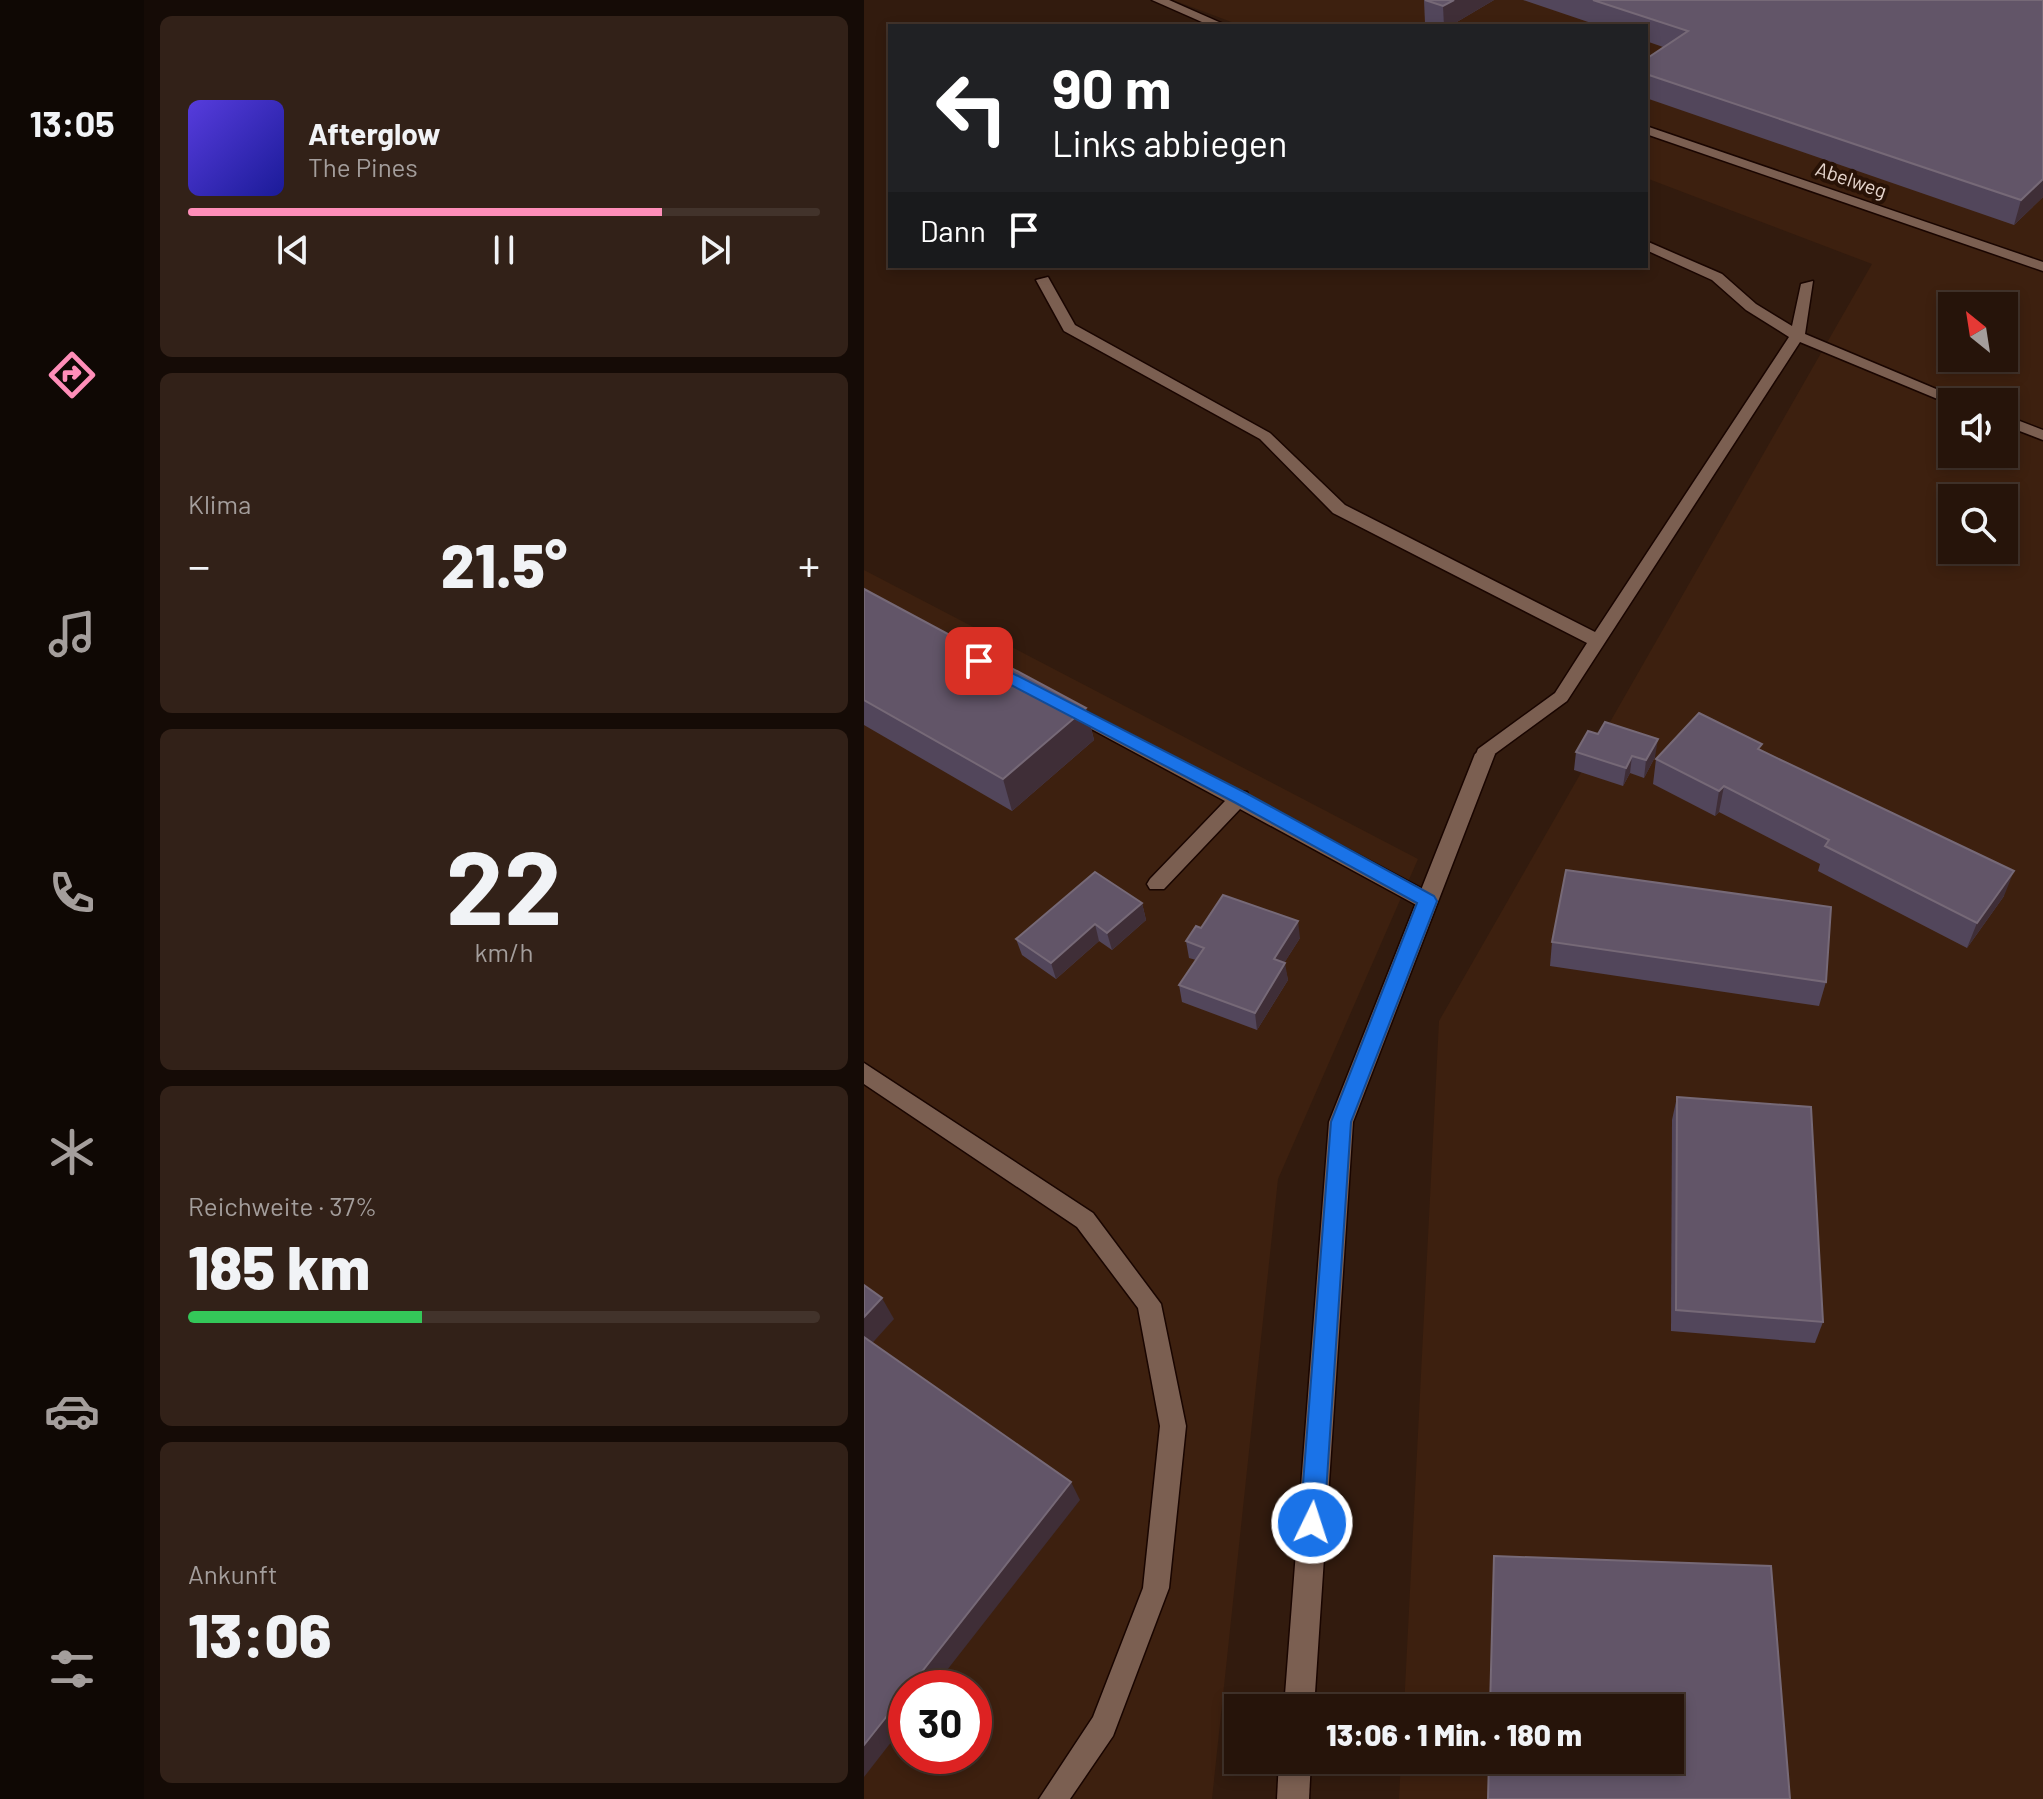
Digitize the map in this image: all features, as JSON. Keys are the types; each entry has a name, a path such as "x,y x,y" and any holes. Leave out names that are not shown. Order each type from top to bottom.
{"street":[{"path":"1158,0 1217,24"},
{"path":"1300,1694 1341,1122 1485,754"},
{"path":"1293,1799 1294,1774"}],"lane":[{"name":"Abelweg","path":"1648,131 2043,267"},
{"path":"1648,246 1717,277 1751,307 1797,336 1938,393"},
{"path":"1043,280 1069,328 1265,436 1339,509 1598,641"},
{"path":"1485,754 1561,697 1797,336 1808,284"},
{"path":"2018,425 2043,435"},
{"path":"1048,697 1240,797 1427,901"},
{"path":"1157,884 1240,797"},
{"path":"864,1072 1085,1220 1149,1304 1173,1426 1156,1588 1103,1726 1053,1799"}],"shaded area":[{"path":"1173,0 2043,0 2043,1799 1399,1799 1400,1774 1684,1774 1684,1694 1405,1694 1439,1021 1872,264 1648,179 1648,24 1237,24"},
{"path":"864,570 1418,859 1278,1179 1212,1799 864,1799"}],"building":[{"path":"1425,0 1454,0 1443,6"},
{"path":"1593,0 2043,0 2043,179 2021,200 1648,75 1648,58 1688,31"},
{"path":"864,589 1086,708 1003,779 864,700"},
{"path":"1699,713 1762,744 1758,749 2014,871 1977,923 1825,846 1829,840 1724,786 1719,791 1656,759"},
{"path":"1605,722 1658,739 1646,760 1632,756 1626,768 1576,752 1588,731 1598,734"},
{"path":"1566,870 1831,907 1826,982 1552,942"},
{"path":"1095,872 1142,903 1107,933 1095,924 1051,963 1016,939"},
{"path":"1223,895 1298,921 1274,959 1285,963 1255,1013 1179,985 1204,948 1186,941 1196,926 1201,928"},
{"path":"1677,1097 1811,1107 1823,1322 1676,1310"},
{"path":"864,1285 882,1298 864,1317"},
{"path":"864,1337 1071,1482 923,1670 888,1670 888,1715 864,1745"},
{"path":"1494,1556 1771,1566 1790,1799 1488,1799 1489,1774 1684,1774 1684,1694 1490,1694"}],"route":[{"path":"979,661 1240,797 1427,901 1341,1122 1312,1523"}]}
